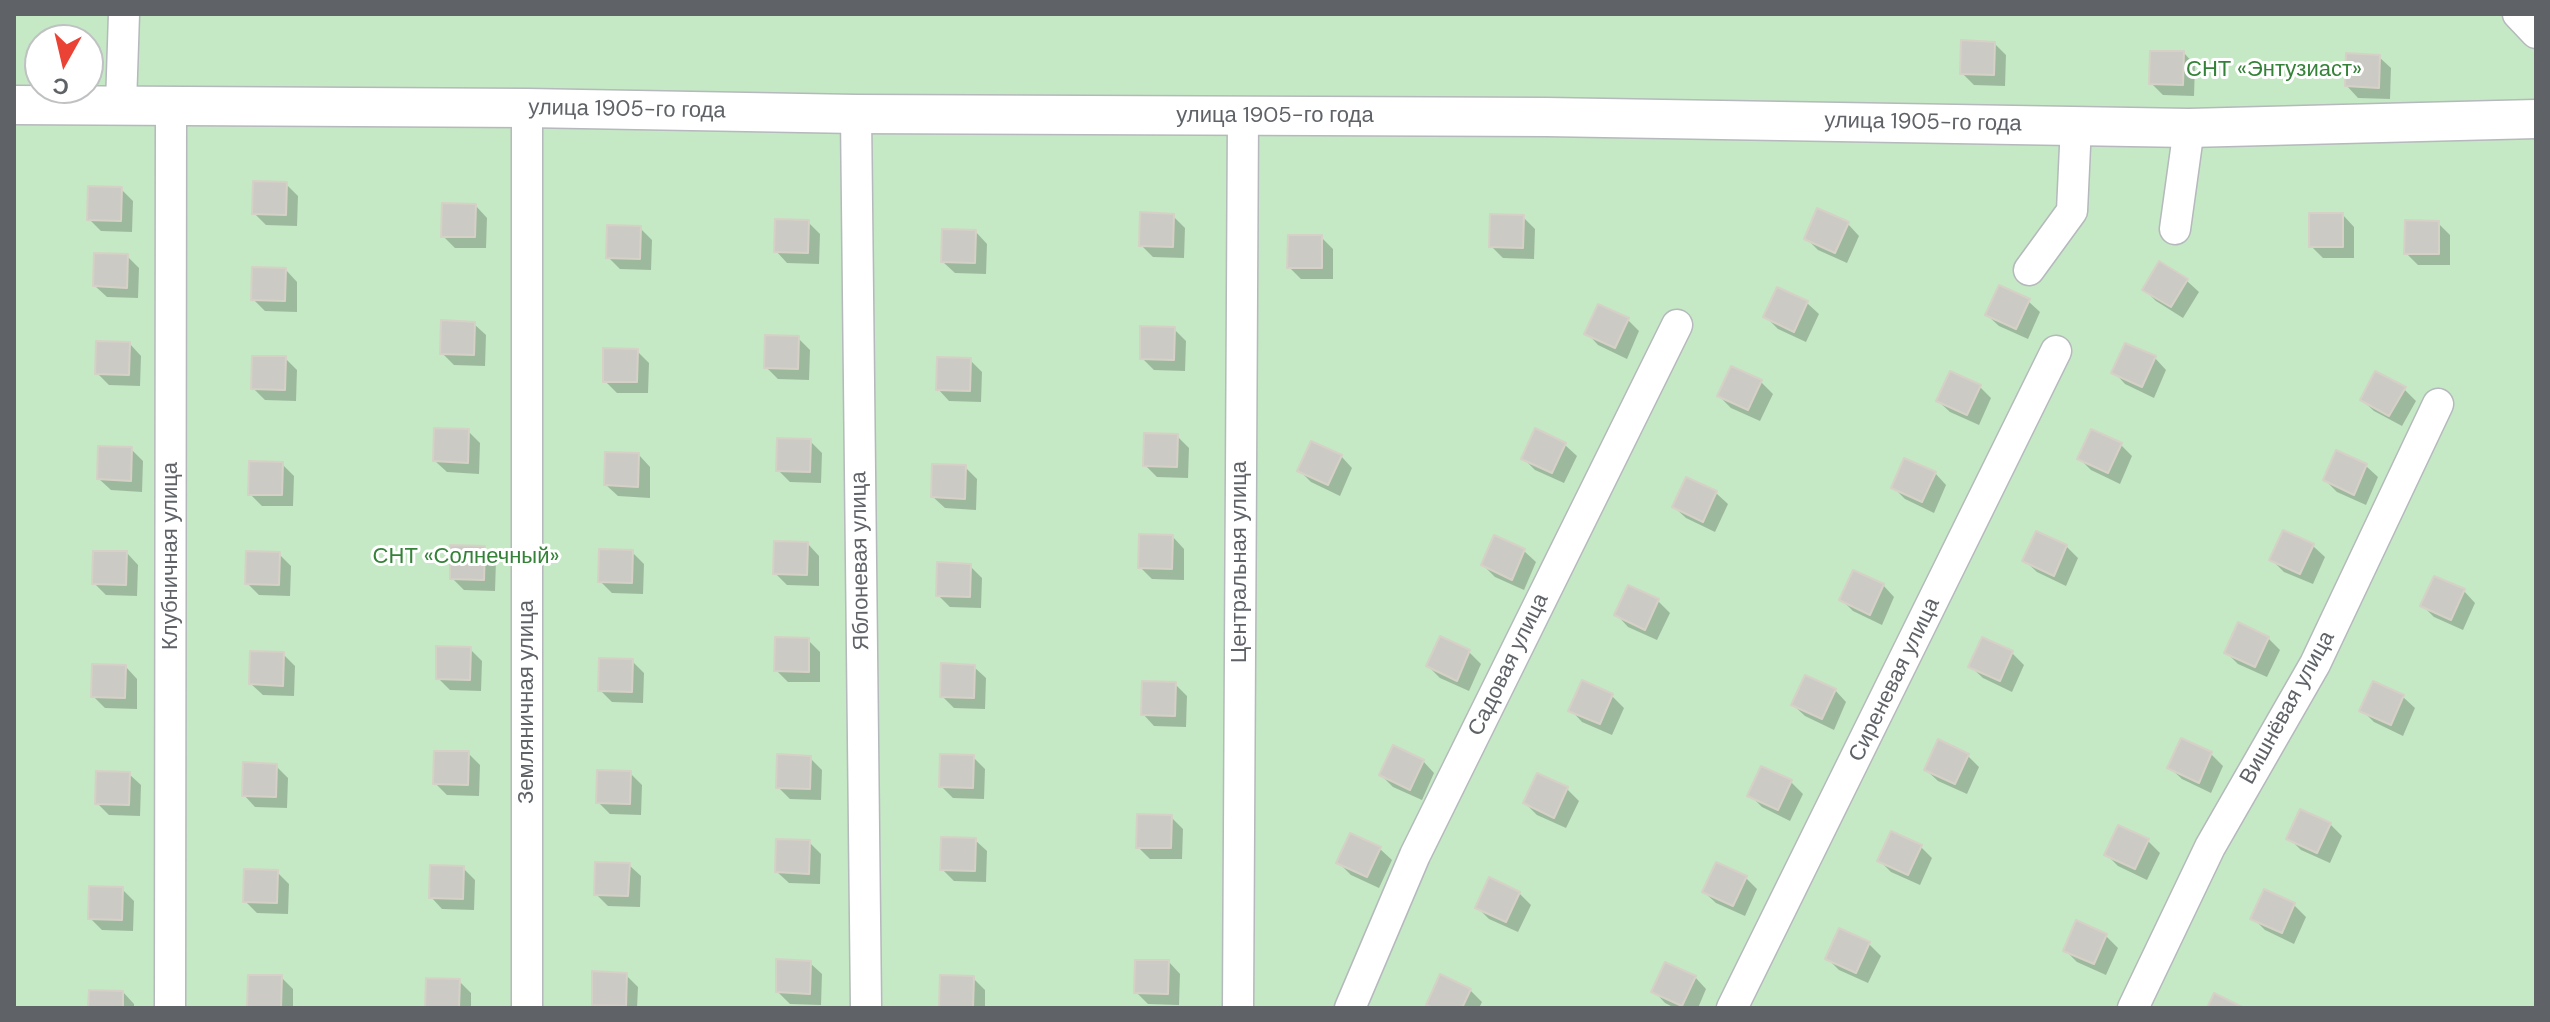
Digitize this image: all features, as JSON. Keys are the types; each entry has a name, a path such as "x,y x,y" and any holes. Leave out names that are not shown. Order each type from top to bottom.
{"street":[{"path":"121,104 124,14"},
{"path":"2518,14 2536,33"},
{"name":"улица 1905-го года","path":"14,105 527,108 856,114 1546,117 2189,128 2536,119"},
{"name":"Клубничная улица","path":"170,1008 171,105"},
{"name":"Земляничная улица","path":"527,108 527,1008"},
{"name":"Яблоневая улица","path":"856,114 866,1008"},
{"name":"Центральная улица","path":"1238,1008 1243,116"},
{"path":"2029,270 2072,211 2076,125"},
{"path":"2175,229 2189,128"},
{"name":"Садовая улица","path":"1350,1008 1415,855 1677,325"},
{"name":"Сиреневая улица","path":"1732,1008 2056,351"},
{"name":"Вишнёвая улица","path":"2133,1008 2210,847 2315,664 2438,404"}],"green space":[{"name":"СНТ «Солнечный»","path":"14,14 2536,14 2536,1008 14,1008"}],"building":[{"path":"1961,40 1995,42 1994,75 1960,74"},
{"path":"2150,51 2184,51 2183,85 2149,84"},
{"path":"2346,53 2380,55 2379,88 2345,86"},
{"path":"253,181 287,182 286,215 252,214"},
{"path":"88,186 122,187 121,221 87,220"},
{"path":"442,203 476,204 475,237 441,237"},
{"path":"1817,208 1849,222 1835,253 1804,239"},
{"path":"1140,212 1174,214 1173,247 1139,246"},
{"path":"2309,213 2343,213 2343,247 2309,247"},
{"path":"1490,214 1524,215 1523,248 1489,247"},
{"path":"775,219 809,220 808,253 774,252"},
{"path":"2405,220 2439,221 2439,254 2404,254"},
{"path":"607,225 641,226 640,259 606,258"},
{"path":"942,229 976,230 975,263 941,262"},
{"path":"1288,235 1322,235 1322,268 1287,268"},
{"path":"94,253 128,254 127,288 93,286"},
{"path":"2159,261 2188,279 2171,307 2142,290"},
{"path":"252,267 286,268 285,301 251,300"},
{"path":"1999,285 2030,299 2016,329 1985,315"},
{"path":"1777,287 1808,301 1794,332 1763,317"},
{"path":"1598,304 1629,318 1615,348 1584,334"},
{"path":"441,320 475,322 474,355 440,354"},
{"path":"1140,326 1175,327 1174,360 1140,359"},
{"path":"765,335 799,336 798,369 764,368"},
{"path":"96,341 130,342 129,375 95,374"},
{"path":"2125,343 2156,356 2142,387 2111,373"},
{"path":"603,348 638,349 637,382 603,382"},
{"path":"252,356 286,356 285,390 251,389"},
{"path":"937,357 971,358 970,391 936,390"},
{"path":"1731,366 1762,380 1748,410 1717,396"},
{"path":"1950,371 1981,385 1967,415 1936,401"},
{"path":"2375,371 2406,387 2389,416 2360,400"},
{"path":"434,428 469,429 468,463 433,461"},
{"path":"1535,428 1566,443 1552,473 1521,459"},
{"path":"2091,429 2122,443 2108,473 2077,459"},
{"path":"1144,433 1178,434 1177,467 1143,466"},
{"path":"777,438 811,439 810,472 776,471"},
{"path":"1311,441 1342,455 1328,485 1297,471"},
{"path":"98,446 132,447 131,481 97,479"},
{"path":"2336,450 2367,464 2354,495 2323,480"},
{"path":"605,452 639,453 638,487 604,485"},
{"path":"1904,458 1936,472 1922,502 1891,488"},
{"path":"249,461 283,462 282,495 248,495"},
{"path":"932,464 966,465 965,499 931,497"},
{"path":"1686,477 1717,491 1703,522 1672,507"},
{"path":"2283,530 2314,544 2300,574 2269,560"},
{"path":"2036,531 2067,545 2054,576 2022,561"},
{"path":"1139,534 1173,535 1172,569 1138,568"},
{"path":"1494,535 1525,549 1512,580 1481,565"},
{"path":"774,541 808,542 807,575 773,574"},
{"path":"450,545 485,546 484,580 450,579"},
{"path":"599,549 633,550 632,583 598,582"},
{"path":"93,551 127,551 126,585 92,584"},
{"path":"246,551 280,552 279,585 245,584"},
{"path":"937,562 971,564 970,597 936,596"},
{"path":"1853,570 1884,584 1870,615 1839,600"},
{"path":"2434,576 2465,589 2451,620 2420,606"},
{"path":"1628,585 1659,599 1645,630 1614,615"},
{"path":"2238,622 2269,637 2255,667 2224,653"},
{"path":"1440,636 1470,650 1457,681 1426,666"},
{"path":"775,637 809,638 809,672 774,671"},
{"path":"1982,637 2013,651 2000,681 1968,667"},
{"path":"436,646 471,647 470,680 436,679"},
{"path":"250,651 284,652 283,686 249,684"},
{"path":"599,658 633,659 632,692 598,691"},
{"path":"941,663 975,665 974,698 940,697"},
{"path":"92,664 126,665 125,698 91,697"},
{"path":"1805,675 1836,689 1822,719 1791,705"},
{"path":"1582,680 1613,694 1600,724 1568,711"},
{"path":"1142,681 1176,682 1175,716 1141,715"},
{"path":"2373,681 2404,695 2391,725 2359,711"},
{"path":"2181,738 2212,752 2199,783 2167,768"},
{"path":"1938,739 1969,754 1955,784 1924,770"},
{"path":"1393,745 1424,760 1410,790 1379,775"},
{"path":"434,751 469,751 468,785 433,784"},
{"path":"777,754 811,756 810,789 776,788"},
{"path":"940,754 974,755 973,788 939,787"},
{"path":"243,762 277,764 276,797 242,796"},
{"path":"1761,766 1792,780 1778,810 1747,796"},
{"path":"597,770 631,771 630,804 596,803"},
{"path":"96,771 130,772 129,805 95,804"},
{"path":"1537,773 1568,787 1554,818 1523,803"},
{"path":"2300,809 2331,823 2317,853 2286,839"},
{"path":"1137,814 1172,815 1171,848 1136,848"},
{"path":"2118,825 2149,839 2135,869 2104,855"},
{"path":"1891,831 1922,845 1908,875 1877,861"},
{"path":"1350,833 1381,847 1367,877 1336,863"},
{"path":"941,837 976,838 975,871 940,870"},
{"path":"776,839 810,840 809,874 775,872"},
{"path":"595,862 630,863 628,896 594,895"},
{"path":"1716,862 1747,876 1733,906 1702,892"},
{"path":"430,865 464,866 463,899 429,898"},
{"path":"244,869 278,870 277,903 243,902"},
{"path":"1489,877 1520,892 1506,922 1475,908"},
{"path":"89,886 123,887 122,920 88,919"},
{"path":"2264,889 2295,903 2282,933 2250,919"},
{"path":"2076,920 2107,934 2094,964 2063,951"},
{"path":"1839,928 1870,942 1856,973 1825,959"},
{"path":"776,959 811,961 810,994 776,992"},
{"path":"1135,960 1169,960 1168,994 1134,993"},
{"path":"1665,962 1696,976 1682,1006 1651,992"},
{"path":"592,971 627,973 626,1006 592,1005"},
{"path":"1440,974 1471,989 1462,1008 1433,1008 1426,1005"},
{"path":"248,975 282,975 281,1008 247,1008"},
{"path":"940,975 974,976 973,1008 939,1008"},
{"path":"426,978 460,979 459,1008 425,1008"},
{"path":"89,990 123,991 123,1008 88,1008"},
{"path":"2214,993 2244,1008 2207,1008"}],"park label":[{"name":"СНТ «Энтузиаст»","path":"2274,70"}]}
